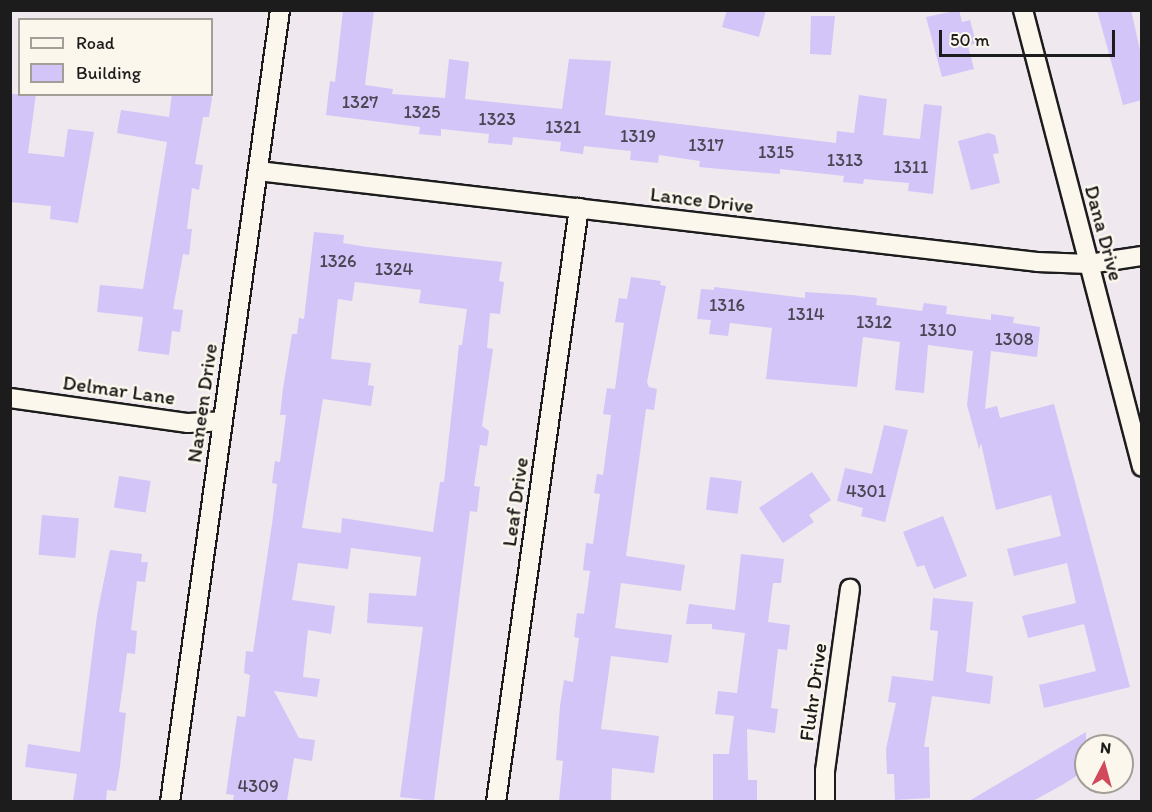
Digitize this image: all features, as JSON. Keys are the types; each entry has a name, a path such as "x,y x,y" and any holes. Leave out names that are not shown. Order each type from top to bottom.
{"street":[{"name":"Naneen Drive","path":"170,801 280,10"},
{"name":"Dana Drive","path":"1023,10 1142,467"},
{"name":"Lance Drive","path":"258,171 1037,262 1089,264 1142,256"},
{"name":"Leaf Drive","path":"496,801 579,208"},
{"name":"Delmar Lane","path":"10,398 188,423 222,421"},
{"name":"Fluhr Drive","path":"825,801 825,771 850,590"}],"building":[{"path":"343,10 374,10 365,85 393,89 392,94 445,98 449,59 469,62 465,99 562,109 569,59 611,61 605,115 836,143 837,131 854,133 859,95 887,99 883,135 920,139 924,104 942,106 933,194 908,191 909,183 864,179 863,184 843,182 844,176 780,169 780,174 699,167 700,161 659,155 658,163 630,160 631,151 584,146 583,154 560,151 561,142 513,137 512,145 488,143 489,134 441,129 441,136 419,134 420,127 326,115 330,81 335,82"},
{"path":"727,10 766,10 759,37 722,27"},
{"path":"959,10 962,22 970,20 976,43 968,46 974,69 942,77 926,17"},
{"path":"1097,10 1131,10 1142,59 1142,100 1123,105"},
{"path":"811,16 835,16 831,55 810,54"},
{"path":"10,94 36,96 28,153 64,157 68,129 94,132 78,223 50,219 51,206 10,202"},
{"path":"172,96 212,96 209,117 203,117 195,164 203,165 199,190 192,188 187,229 192,229 189,255 183,254 173,309 183,310 180,332 172,331 169,355 138,351 143,317 97,312 100,285 143,289 167,142 117,133 121,110 169,117"},
{"path":"988,133 995,135 999,153 993,154 1000,183 971,190 958,141"},
{"path":"314,232 344,235 343,243 367,247 502,262 499,281 504,282 500,314 490,313 487,348 493,349 482,426 489,431 487,446 480,445 474,486 480,487 477,512 470,511 434,801 400,797 423,627 367,623 369,593 416,596 421,557 351,548 348,569 298,563 292,600 335,606 331,634 308,630 303,677 320,679 317,697 274,691 299,738 315,740 312,761 294,758 287,801 233,801 234,795 226,794 237,716 245,717 250,675 244,673 246,651 253,652 272,524 277,484 272,483 275,461 280,462 286,415 280,415 292,334 297,334 299,318 304,319","holes":["355,282 421,290 419,303 467,309 462,345 459,345 444,482 440,482 433,532 342,518 341,533 302,528 323,399 371,406 374,386 368,385 371,363 331,359 338,299 352,301"]},
{"path":"631,277 661,281 660,285 666,286 647,382 649,387 657,389 654,410 646,409 626,556 685,565 681,591 621,583 615,628 672,635 668,663 611,656 601,729 659,736 654,773 612,768 611,801 559,801 563,761 556,760 560,706 564,680 573,682 579,638 574,637 577,613 584,614 590,571 583,570 586,543 593,544 600,494 594,493 597,474 603,475 611,415 603,414 607,388 615,389 624,323 615,322 619,298 627,299"},
{"path":"714,287 805,298 805,292 852,295 877,298 876,305 922,311 924,303 947,306 946,314 991,320 991,314 1014,317 1013,323 1040,327 1037,357 991,351 985,409 997,406 1000,418 1054,404 1130,687 1044,708 1039,685 1096,671 1084,624 1028,638 1022,616 1076,603 1067,563 1014,576 1007,549 1061,536 1051,495 996,510 981,443 979,449 967,405 973,351 928,345 924,393 895,390 900,342 863,337 857,387 766,379 772,328 730,323 728,336 709,334 711,320 697,319 701,289 714,290"},
{"path":"884,425 908,430 885,522 861,516 863,508 837,501 845,468 872,474"},
{"path":"812,472 831,500 809,515 814,522 783,543 759,508"},
{"path":"119,476 151,481 146,513 114,508"},
{"path":"710,477 742,481 738,514 706,510"},
{"path":"42,515 79,518 75,558 39,555"},
{"path":"943,516 967,576 934,589 924,565 917,567 903,532"},
{"path":"110,550 142,554 141,562 148,562 145,582 137,581 131,630 137,631 135,654 127,653 119,712 126,713 120,766 116,791 107,790 106,801 73,801 77,774 25,767 28,744 80,752 97,615"},
{"path":"741,554 784,559 781,583 773,583 768,622 790,625 787,650 778,649 771,708 778,709 775,733 747,729 748,780 757,780 757,801 713,801 713,754 729,754 734,716 715,714 718,691 737,693 745,633 712,629 712,624 686,624 689,604 735,610"},
{"path":"933,598 973,602 966,672 993,676 990,704 932,696 924,747 929,747 930,798 895,800 894,774 887,774 886,749 896,703 888,702 892,676 933,681 938,631 930,630"},
{"path":"1074,739 1074,778 1062,785 1033,801 969,801"}]}
